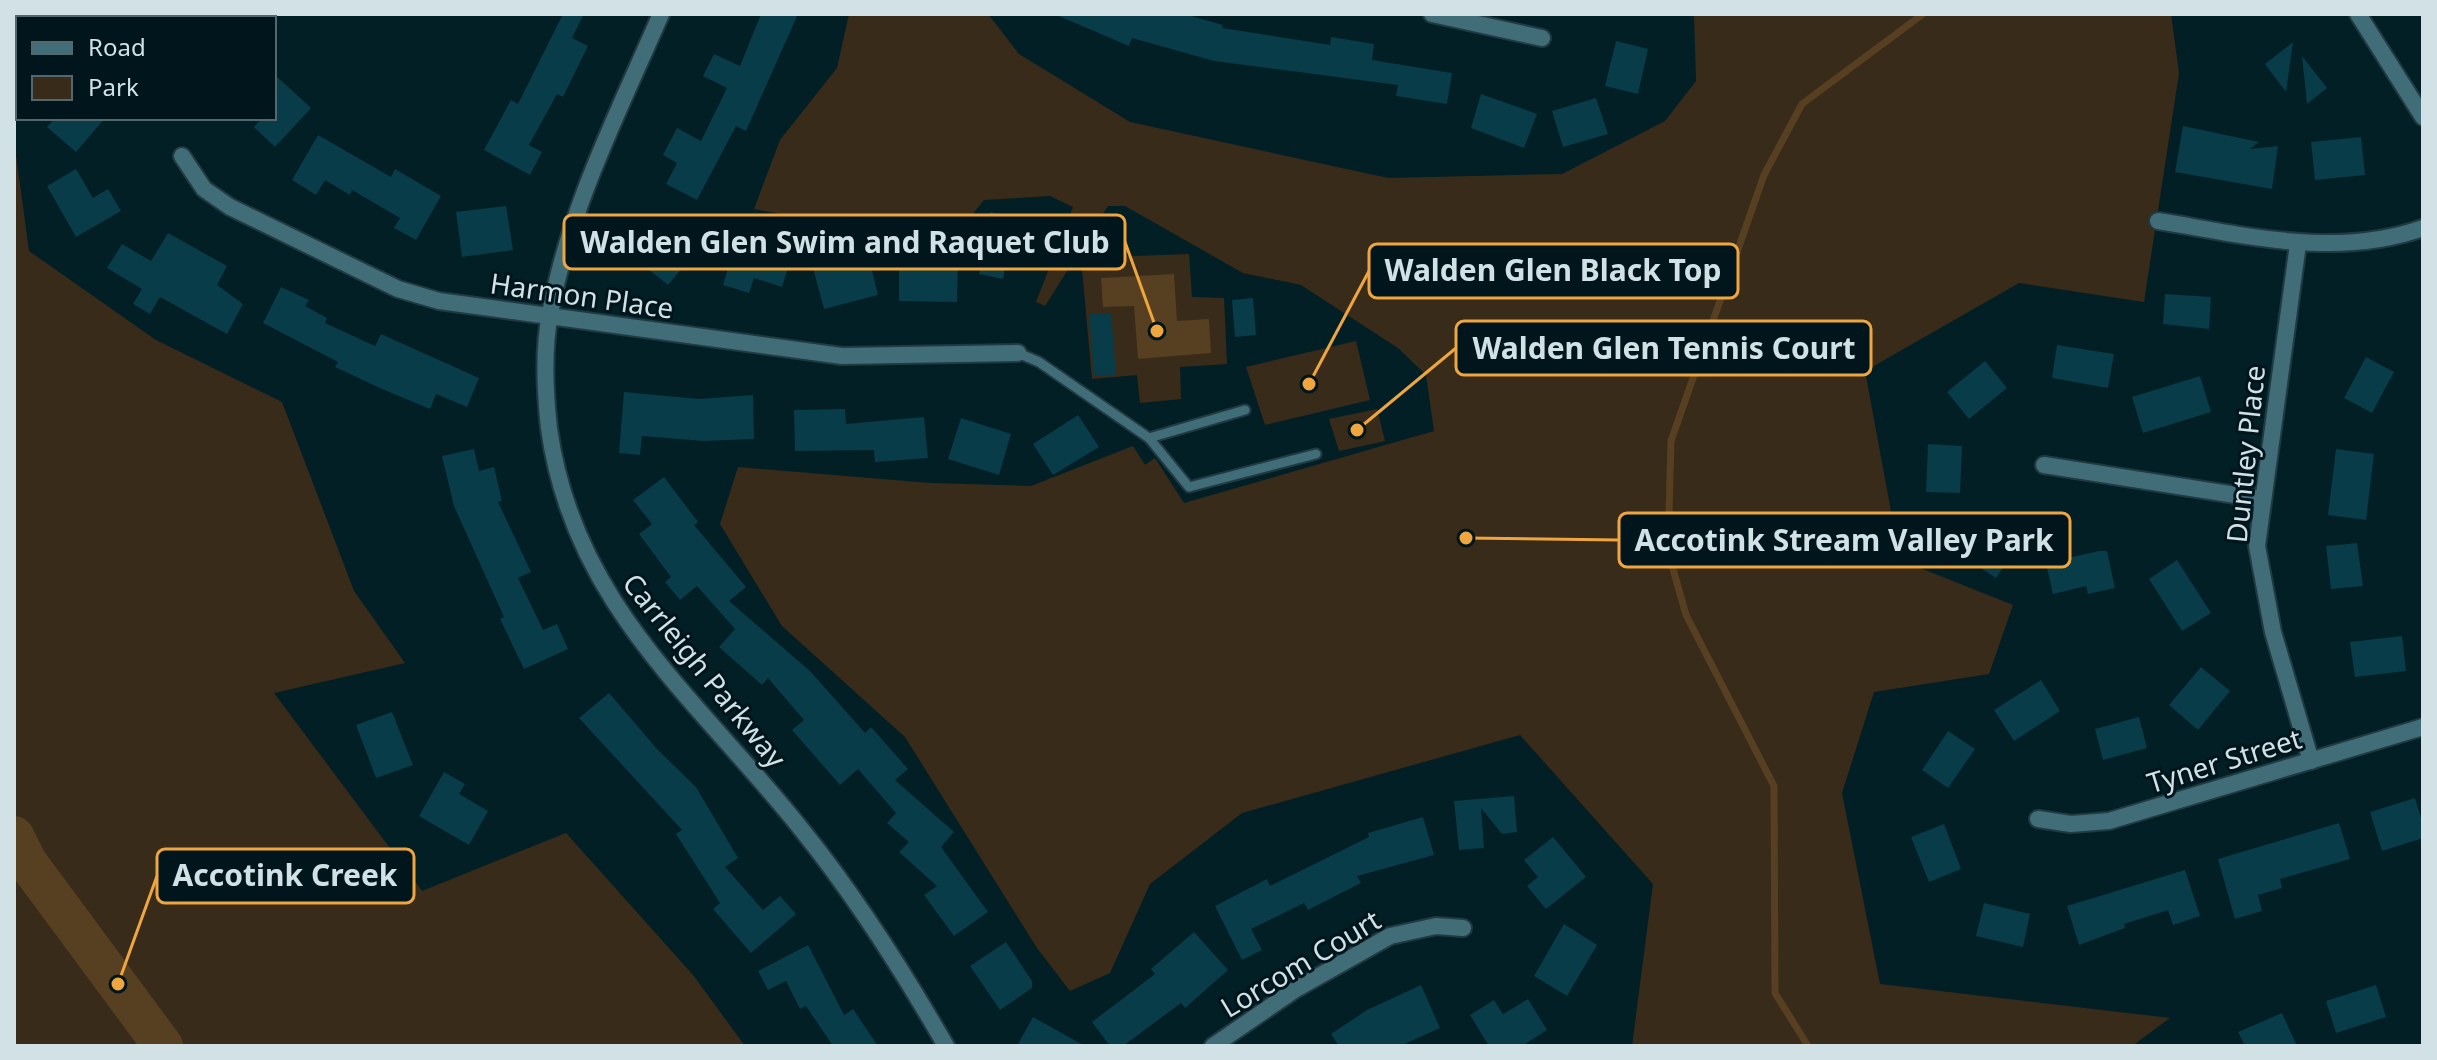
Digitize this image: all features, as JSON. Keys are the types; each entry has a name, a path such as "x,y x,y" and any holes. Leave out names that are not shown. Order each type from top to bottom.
{"street":[{"name":"Carrleigh Parkway","path":"661,14 581,200 549,316 546,371 552,450 572,524 600,583 643,645 812,842 903,975 946,1046"},
{"path":"1432,14 1542,38"},
{"path":"2358,14 2423,117"},
{"name":"Harmon Place","path":"182,156 204,189 230,207 398,289 439,301 842,356 1018,353"},
{"path":"2158,221 2298,244 2370,241 2423,228"},
{"name":"Duntley Place","path":"2298,244 2257,546 2263,595 2311,761"},
{"path":"2044,465 2261,499"},
{"name":"Tyner Street","path":"2038,819 2071,824 2109,821 2423,727"},
{"name":"Lorcom Court","path":"1213,1046 1296,989 1390,936 1436,926 1463,928"}],"lane":[{"path":"1018,353 1039,362 1149,438 1189,487 1316,454"},
{"path":"1149,438 1245,410"}],"green space":[{"path":"14,14 77,14 16,16 14,103"},
{"path":"849,14 988,14 1019,54 1130,122 1388,178 1562,174 1665,121 1696,81 1694,14 2171,14 2179,73 2144,302 2019,283 1865,371 1900,560 2013,605 1989,674 1874,692 1842,793 1880,984 2170,1018 2132,1046 1632,1046 1653,884 1520,735 1242,813 1150,884 1110,973 1070,991 1037,948 905,737 782,626 720,524 738,467 930,483 1031,486 1133,446 1145,465 1155,458 1184,503 1434,431 1426,375 1398,348 1301,285 1243,273 1125,206 1108,206 1045,306 1036,302 1073,207 1050,196 984,200 947,246 754,209 780,140 837,68"},
{"path":"14,140 29,251 156,340 282,402 354,591 405,663 274,693 422,891 566,833 693,975 745,1046 14,1046"},
{"path":"1189,254 1192,297 1224,298 1227,364 1180,367 1181,399 1140,403 1137,375 1092,379 1081,258"},
{"path":"1356,341 1370,400 1265,425 1246,367"},
{"path":"1377,409 1385,441 1339,451 1329,419"}],"shaded area":[{"path":"1174,274 1177,321 1209,319 1211,353 1138,359 1134,306 1103,307 1101,278"}],"building":[{"path":"563,14 584,14 572,38 588,46 563,97 557,94 529,145 542,152 530,175 484,150 511,100 518,104"},
{"path":"761,14 798,14 746,131 736,126 697,200 666,184 677,163 663,155 677,128 701,141 727,88 703,76 714,54 740,66"},
{"path":"1054,14 1184,14 1223,25 1222,28 1330,45 1331,37 1374,44 1372,60 1452,73 1447,104 1396,96 1398,85 1214,61 1132,38 1129,46"},
{"path":"1616,41 1648,49 1638,94 1605,86"},
{"path":"2293,42 2286,92 2265,64"},
{"path":"2302,56 2327,88 2307,104"},
{"path":"276,76 311,108 275,147 254,127 260,120 276,120"},
{"path":"1481,94 1537,114 1524,148 1471,128"},
{"path":"1596,98 1608,134 1563,147 1552,111"},
{"path":"53,120 103,120 76,152 47,127"},
{"path":"2183,126 2259,142 2250,149 2278,146 2272,189 2175,172"},
{"path":"318,135 391,177 395,169 441,196 416,240 394,228 400,218 352,190 350,195 325,180 316,195 292,180"},
{"path":"2361,137 2365,175 2315,180 2311,142"},
{"path":"76,169 93,198 108,189 121,211 76,237 47,186"},
{"path":"506,206 513,250 462,257 456,212"},
{"path":"990,212 1047,223 1040,259 1008,253 1003,279 979,274"},
{"path":"649,218 693,255 668,285 623,249"},
{"path":"168,233 227,266 217,285 243,304 227,334 160,297 150,314 133,304 142,289 107,268 122,244 151,261"},
{"path":"738,235 793,252 782,287 754,278 749,293 723,285"},
{"path":"868,254 878,295 824,309 813,268"},
{"path":"899,262 958,263 957,302 899,301"},
{"path":"281,287 309,300 305,306 327,318 325,323 375,346 381,334 479,378 467,407 436,394 430,409 335,367 338,362 263,323"},
{"path":"2165,294 2211,297 2209,329 2163,324"},
{"path":"1253,298 1256,335 1235,337 1232,300"},
{"path":"1111,313 1116,375 1094,376 1089,314"},
{"path":"2057,345 2114,354 2108,388 2052,378"},
{"path":"2366,357 2394,372 2372,413 2344,398"},
{"path":"1985,361 2007,388 1969,419 1947,392"},
{"path":"2200,376 2211,412 2143,433 2132,397"},
{"path":"624,392 699,399 753,395 754,439 703,441 642,436 640,455 619,453"},
{"path":"845,409 846,424 924,417 928,458 875,462 874,450 795,451 794,410"},
{"path":"1078,415 1099,447 1053,475 1033,444"},
{"path":"961,418 1011,434 999,475 948,459"},
{"path":"1928,444 1962,446 1960,493 1926,492"},
{"path":"474,449 479,471 494,467 502,501 498,502 531,572 518,578 543,630 557,624 568,649 524,669 454,506 442,456"},
{"path":"2336,449 2374,454 2366,520 2328,515"},
{"path":"664,477 698,522 694,525 746,587 729,601 811,672 865,733 871,727 908,769 895,780 954,832 941,847 988,912 954,936 924,895 937,886 899,852 909,842 887,823 896,813 858,769 840,785 792,730 804,720 768,678 762,685 719,647 735,629 697,586 680,600 665,582 671,577 639,534 652,524 633,500"},
{"path":"1974,526 2013,553 1996,578 1957,552"},
{"path":"2357,543 2363,586 2331,589 2326,546"},
{"path":"2107,551 2115,588 2088,594 2086,586 2053,594 2046,563"},
{"path":"2177,560 2211,613 2182,631 2149,579"},
{"path":"2402,636 2406,671 2355,677 2350,642"},
{"path":"2201,667 2230,691 2198,730 2169,705"},
{"path":"2041,680 2060,711 2014,741 1994,710"},
{"path":"609,693 657,749 696,787 738,858 725,867 763,910 780,896 796,914 751,953 713,909 720,903 676,834 682,830 579,718"},
{"path":"392,712 413,765 376,778 356,725"},
{"path":"2139,717 2147,748 2103,760 2095,729"},
{"path":"1948,731 1975,749 1948,788 1922,770"},
{"path":"444,772 465,784 459,794 488,811 469,845 419,816"},
{"path":"1514,796 1517,832 1502,834 1481,808 1484,848 1459,850 1454,801"},
{"path":"2415,798 2423,825 2423,838 2382,851 2370,812"},
{"path":"1423,817 1434,855 1357,876 1361,883 1308,910 1304,903 1251,929 1262,950 1242,960 1215,906 1267,879 1270,886 1369,837 1368,833"},
{"path":"2339,823 2350,859 2280,879 2282,888 2258,895 2262,911 2235,919 2218,859"},
{"path":"1944,824 1961,869 1929,882 1911,837"},
{"path":"1553,837 1586,877 1546,909 1527,886 1538,877 1524,860"},
{"path":"2185,870 2200,916 2173,925 2168,910 2124,924 2125,928 2079,945 2067,906"},
{"path":"1984,903 2030,914 2023,947 1976,936"},
{"path":"1564,924 1597,945 1567,996 1534,976"},
{"path":"1194,932 1228,970 1185,1008 1181,1003 1123,1046 1110,1046 1092,1022 1155,974 1151,969"},
{"path":"1006,942 1032,981 1032,988 1000,1010 970,966"},
{"path":"808,945 844,1015 853,1009 878,1046 833,1046 806,1006 800,1009 786,981 768,990 758,971"},
{"path":"1421,985 1440,1028 1400,1046 1339,1046 1331,1034 1367,1010"},
{"path":"2376,985 2386,1017 2336,1033 2326,1001"},
{"path":"1528,999 1547,1030 1522,1046 1489,1046 1470,1015 1494,1000 1503,1014"},
{"path":"2282,1013 2297,1046 2245,1046 2238,1032"},
{"path":"1033,1017 1085,1046 1017,1046"}],"waterway":[{"path":"1808,1046 1775,993 1774,786 1686,615 1668,551 1671,441 1764,175 1802,104 1923,14"},
{"path":"14,836 27,862 163,1046"}],"place":[{"name":"Walden Glen Swim and Raquet Club","path":"1157,331"},
{"name":"Walden Glen Black Top","path":"1309,384"},
{"name":"Walden Glen Tennis Court","path":"1357,430"},
{"name":"Accotink Stream Valley Park","path":"1466,538"},
{"name":"Accotink Creek","path":"118,984"}]}
